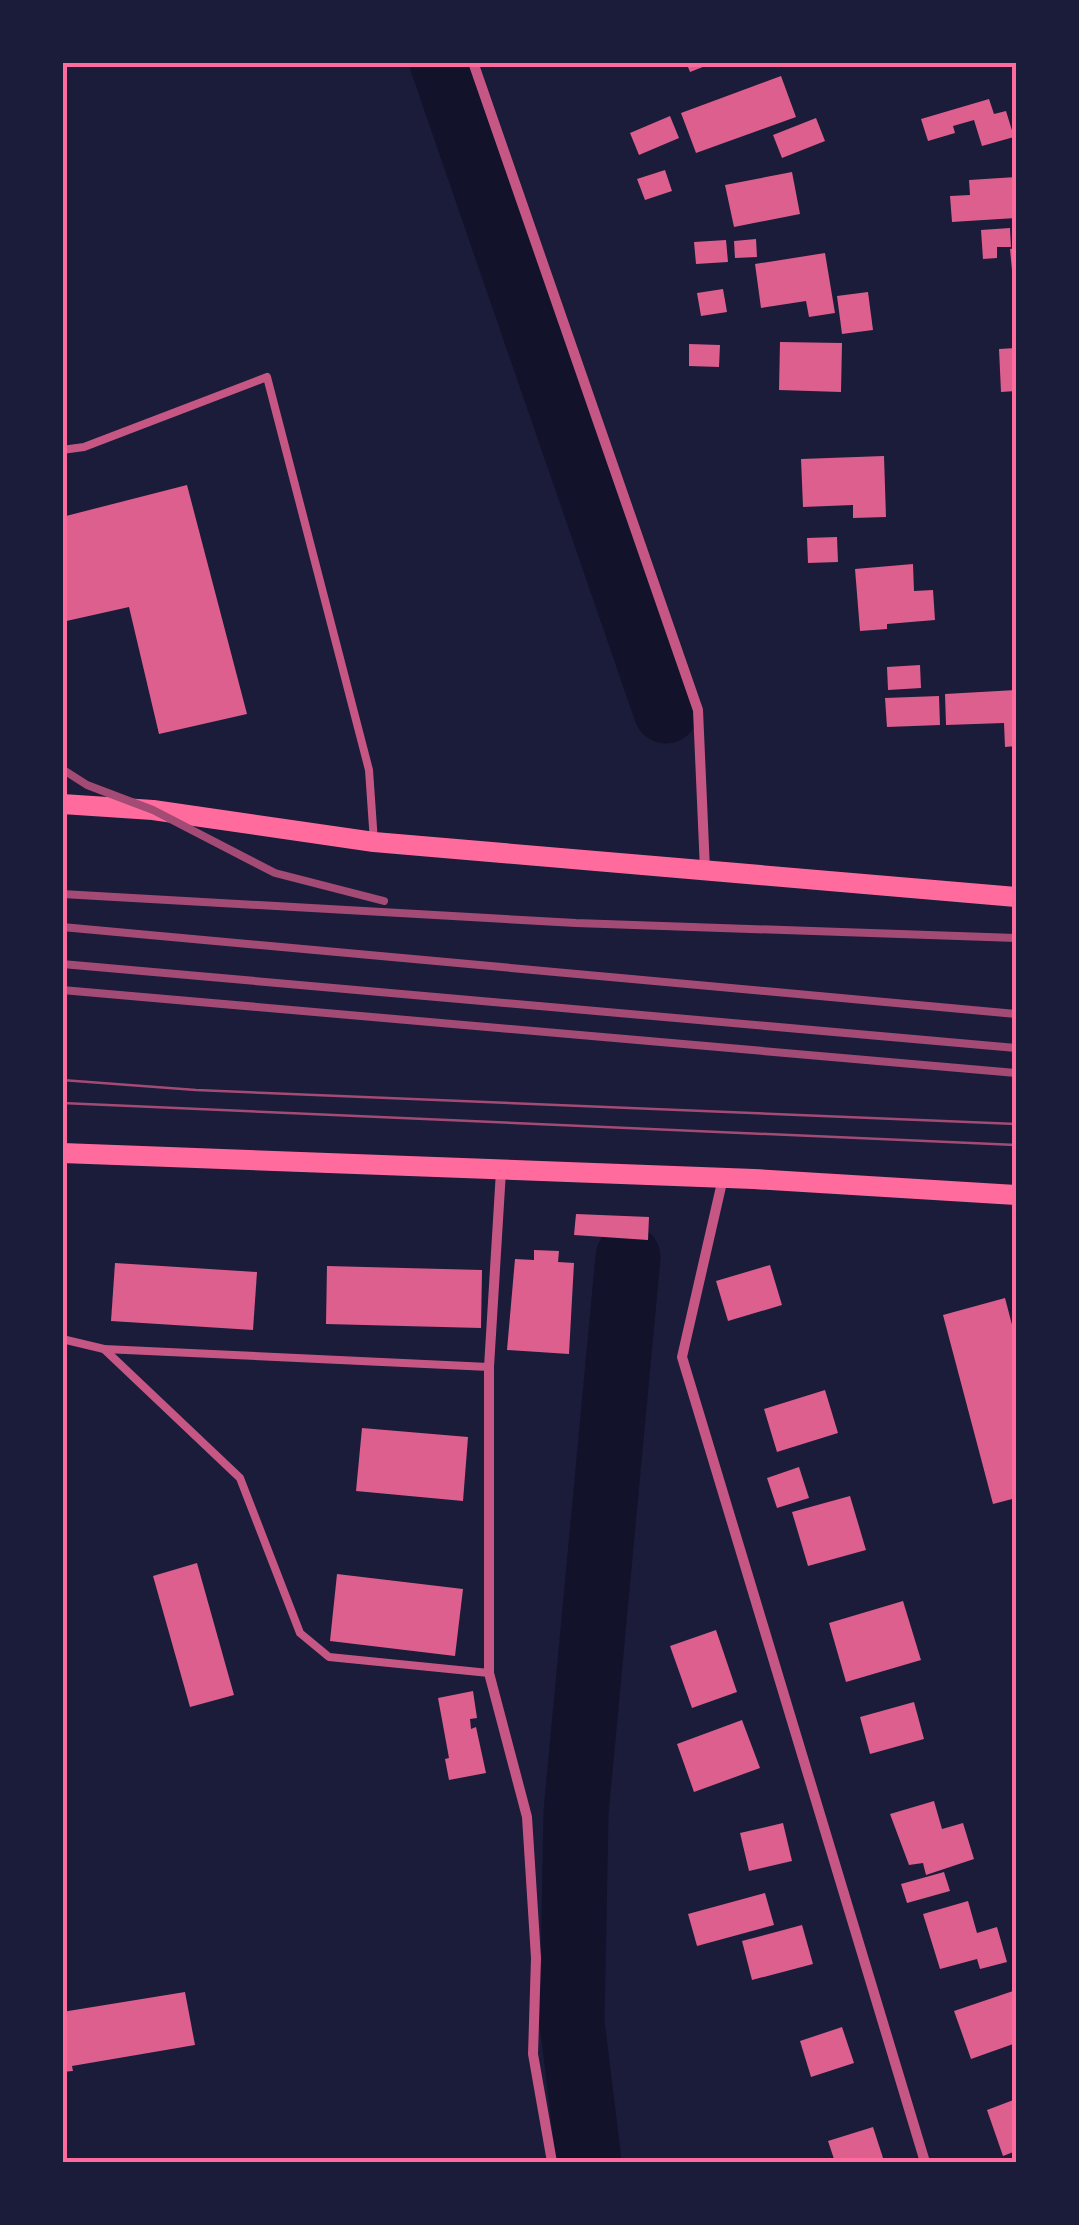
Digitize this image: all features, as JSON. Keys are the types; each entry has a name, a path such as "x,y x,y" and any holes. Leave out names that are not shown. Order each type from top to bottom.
{"main road":[{"path":"62,804 153,810 374,842 1016,898"},
{"path":"62,1153 722,1178 1016,1195"}],"street":[{"path":"474,62 698,710 705,870"},
{"path":"501,1170 489,1367 489,1674 527,1818 536,1958 533,2054 552,2162"},
{"path":"722,1178 682,1358 925,2162"}],"lane":[{"path":"62,450 84,447 267,378 369,770 374,842"},
{"path":"62,1340 104,1348 489,1367"},
{"path":"104,1348 240,1478 300,1633 329,1656 489,1674"}],"building":[{"path":"686,62 713,62 713,63 690,72"},
{"path":"781,76 796,117 696,153 681,113"},
{"path":"989,99 994,114 1006,111 1014,137 982,146 974,120 953,126 955,133 928,141 921,119"},
{"path":"670,116 679,138 639,155 630,133"},
{"path":"816,118 825,141 782,158 773,135"},
{"path":"665,170 672,191 645,200 637,179"},
{"path":"792,172 800,214 734,227 725,185"},
{"path":"1016,177 1016,218 952,222 950,196 970,195 969,180"},
{"path":"1010,228 1011,247 997,247 997,258 983,259 981,230"},
{"path":"756,239 757,257 735,258 734,241"},
{"path":"726,240 728,262 696,264 694,242"},
{"path":"1016,248 1016,291 1014,291 1010,249"},
{"path":"825,253 835,313 809,317 806,301 761,308 755,264"},
{"path":"723,289 727,312 701,316 697,293"},
{"path":"868,292 873,330 842,334 837,296"},
{"path":"780,342 842,343 841,392 779,390"},
{"path":"689,344 720,345 719,367 689,366"},
{"path":"1016,348 1016,391 1001,392 999,349"},
{"path":"884,456 886,517 853,518 853,505 803,507 801,459"},
{"path":"187,485 247,714 159,734 129,607 62,622 62,517"},
{"path":"837,537 838,562 808,563 807,538"},
{"path":"913,564 914,591 933,590 935,620 887,624 887,629 860,631 855,569"},
{"path":"920,665 921,688 888,690 887,667"},
{"path":"1016,690 1016,746 1005,747 1004,723 946,725 945,694"},
{"path":"939,696 940,725 887,727 885,698"},
{"path":"576,1214 649,1217 648,1240 574,1235"},
{"path":"534,1250 559,1251 558,1262 574,1263 569,1354 507,1350 515,1259 534,1260"},
{"path":"115,1263 257,1272 253,1330 111,1321"},
{"path":"770,1265 782,1305 728,1321 716,1281"},
{"path":"327,1266 482,1270 481,1328 326,1324"},
{"path":"1005,1298 1016,1340 1016,1498 993,1504 943,1315"},
{"path":"825,1390 838,1433 777,1452 764,1409"},
{"path":"362,1428 468,1437 463,1501 356,1491"},
{"path":"799,1467 809,1498 777,1508 767,1478"},
{"path":"850,1496 866,1550 808,1566 792,1512"},
{"path":"197,1563 234,1695 190,1707 153,1576"},
{"path":"337,1574 463,1589 455,1656 330,1641"},
{"path":"903,1601 921,1660 846,1682 829,1623"},
{"path":"716,1630 737,1692 692,1708 670,1646"},
{"path":"473,1691 477,1718 470,1719 471,1729 476,1727 486,1773 449,1780 438,1698"},
{"path":"914,1702 924,1739 870,1754 860,1717"},
{"path":"742,1720 760,1768 694,1792 677,1744"},
{"path":"934,1801 942,1829 963,1823 974,1859 926,1875 923,1863 909,1865 890,1814"},
{"path":"783,1823 792,1861 749,1871 740,1833"},
{"path":"944,1872 950,1891 907,1903 901,1884"},
{"path":"765,1893 774,1925 697,1946 688,1914"},
{"path":"968,1901 977,1933 997,1927 1007,1962 980,1969 977,1959 940,1969 923,1914"},
{"path":"802,1925 813,1964 752,1980 742,1941"},
{"path":"1016,1990 1016,2043 971,2059 954,2011"},
{"path":"185,1992 195,2045 72,2066 73,2071 62,2072 62,2012"},
{"path":"842,2027 854,2063 811,2077 800,2041"},
{"path":"1016,2099 1016,2151 1003,2156 987,2110"},
{"path":"873,2127 884,2161 835,2162 828,2141"}],"waterway":[{"path":"442,62 666,711"},
{"path":"589,2162 572,2022 576,1813 628,1257"}],"tram line":[{"path":"62,1080 196,1090 1016,1124"},
{"path":"62,1103 1016,1145"}],"railway":[{"path":"62,769 87,785 153,810 275,873 384,901"},
{"path":"62,894 576,923 1016,938"},
{"path":"62,927 1016,1014"},
{"path":"62,964 1016,1048"},
{"path":"62,990 1016,1073"}]}
